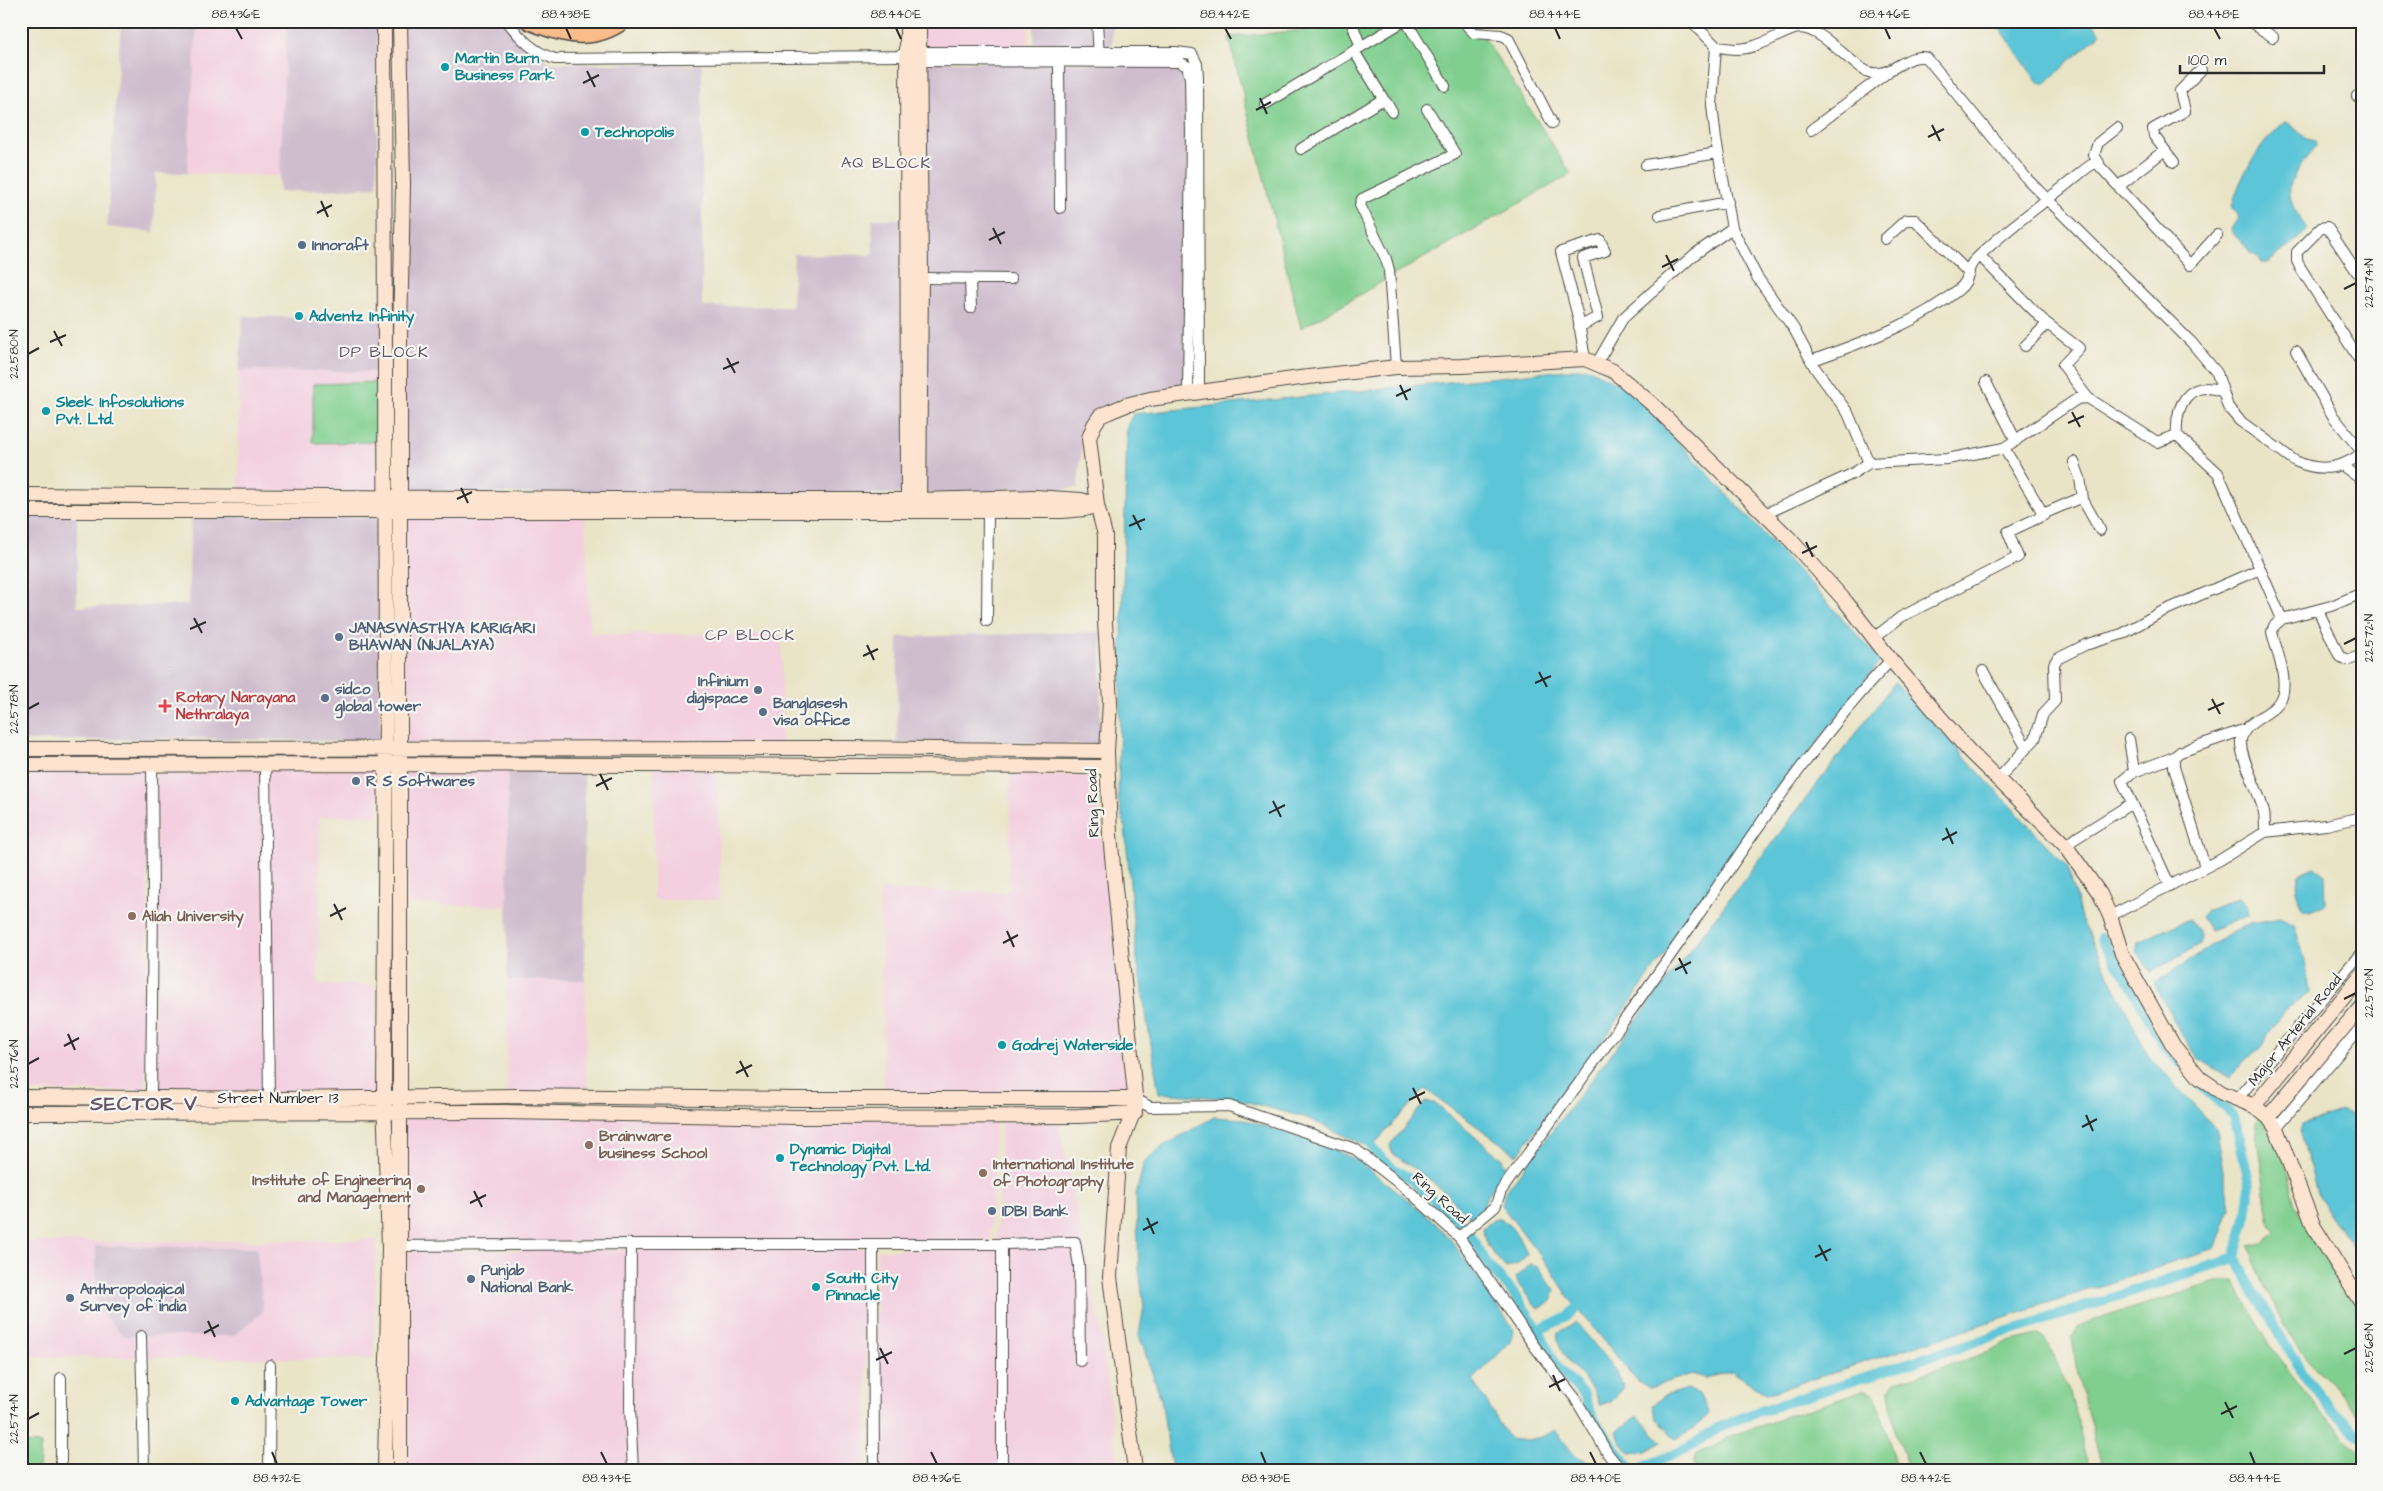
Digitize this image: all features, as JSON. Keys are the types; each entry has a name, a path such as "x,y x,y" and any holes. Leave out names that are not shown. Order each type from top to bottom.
{"main road":[{"path":"530,21 564,34 582,36 603,32 624,21"}],"street":[{"path":"384,21 386,748 384,1098 394,1247 400,1470"},
{"path":"385,1470 400,1097 400,496 403,185 400,21"},
{"path":"507,21 523,41 535,51 556,59 1059,58 1188,53 1194,57 1197,64 1194,393 1396,366 1462,366 1591,361 1613,370 1652,404 1765,514 1820,573 1875,637 1890,660 1997,780 2065,845 2100,894 2110,916 2122,954 2172,1046 2200,1078 2222,1093 2254,1106 2272,1123 2314,1227 2358,1286 2362,1304"},
{"path":"907,21 911,57 914,134 914,506"},
{"path":"911,57 919,21"},
{"path":"1098,21 1099,57"},
{"path":"1351,21 1358,49 1392,112"},
{"path":"1265,104 1405,21 1445,86"},
{"path":"1464,21 1474,33 1501,35 1508,38 1552,124"},
{"path":"1691,21 1716,46 1730,50 1757,46 1787,31 1798,28 1806,29 1815,33 1867,72 1888,72"},
{"path":"2248,21 2273,37"},
{"path":"1716,46 1712,105 1718,153 1732,228 1757,277 1794,329 1811,361 1848,413 1869,463"},
{"path":"1811,130 1888,72 1914,56 1922,56 1932,62 1988,133 2046,200 2192,343 2217,373 2221,391 2228,407 2240,421 2295,461 2305,466 2322,468 2343,466 2362,453 2333,416 2296,351"},
{"path":"1059,58 1060,208"},
{"path":"2174,162 2154,136 2153,129 2185,111 2180,91 2201,70"},
{"path":"1301,149 1384,100"},
{"path":"1396,366 1387,264 1360,205 1362,199 1455,154 1426,109"},
{"path":"2117,128 2098,143 2094,155 2119,186 2190,265 2218,235"},
{"path":"2119,186 2166,150"},
{"path":"1646,165 1718,153"},
{"path":"1811,361 1881,336 1903,325 1958,290 1968,280 1970,266 1980,256 2046,200 2094,163 2099,163"},
{"path":"1660,216 1728,202"},
{"path":"1885,239 1906,220 1915,220 1969,273"},
{"path":"2362,272 2357,272 2326,227 2321,228 2297,252 2297,261 2300,267 2362,364"},
{"path":"1591,361 1623,318 1695,254 1732,228"},
{"path":"1579,327 1598,317 1583,258 1605,251 1600,240 1561,252 1579,327 1591,361"},
{"path":"914,245 921,278 914,506"},
{"path":"1980,256 2045,322 2079,348 2063,364 2088,398 2157,442 2176,435"},
{"path":"921,278 1011,279"},
{"path":"970,279 971,308"},
{"path":"2025,346 2046,325 2045,322"},
{"path":"1986,382 2016,441"},
{"path":"2221,391 2208,386 2196,389 2184,399 2176,422 2176,435 2218,473 2282,619"},
{"name":"Ring Road","path":"1194,393 1126,405 1109,412 1100,416 1089,438 1097,498 1105,535 1105,622 1110,702 1107,751 1110,835 1135,1106 1228,1106 1355,1149 1461,1235 1535,1347 1575,1398 1608,1454 1621,1470"},
{"path":"1765,514 1852,474 1869,463 1947,459 2004,448 2076,399 2088,398"},
{"path":"2004,448 2042,514"},
{"path":"2074,462 2080,478 2082,499 2100,530"},
{"path":"2343,466 2362,480"},
{"path":"21,495 400,496 530,505"},
{"path":"914,506 1035,498 1081,500 1097,498"},
{"path":"21,511 400,512 530,505 696,505 914,506 988,511 1062,511 1085,509 1097,498"},
{"path":"1875,637 1901,617 2016,559 2018,554 2008,532 2076,498 2082,499"},
{"path":"987,621 988,511"},
{"path":"1997,780 2036,736 2043,714 2054,702 2054,664 2057,659 2085,645 2122,634 2160,613 2260,569"},
{"path":"2170,886 2122,780 2134,772 2174,757 2180,752 2246,729 2278,704 2282,694 2282,676 2272,632 2274,626 2282,619 2318,610 2362,592"},
{"path":"2318,610 2340,657 2349,660 2362,655"},
{"path":"1461,1235 1495,1208 1501,1191 1696,918 1766,816 1864,689 1890,660"},
{"path":"1983,670 2026,747"},
{"path":"2246,729 2241,741 2247,766 2264,812 2265,832"},
{"path":"2129,739 2134,772"},
{"path":"120,764 122,748"},
{"path":"21,749 401,748 1107,751"},
{"path":"916,750 916,766"},
{"path":"994,750 996,766"},
{"path":"2174,757 2174,768 2205,867"},
{"path":"21,764 996,766 1107,768"},
{"path":"151,1097 152,764"},
{"path":"265,764 269,1099"},
{"path":"2065,845 2132,803"},
{"path":"2110,916 2170,886 2265,832 2326,825 2362,817"},
{"path":"385,936 401,935"},
{"path":"2237,1099 2362,952"},
{"name":"Major Arterial Road","path":"2254,1106 2362,975"},
{"path":"2272,1123 2362,1006"},
{"path":"2272,1123 2362,1026"},
{"name":"Street Number 13","path":"21,1097 269,1099 611,1096 1135,1106"},
{"path":"175,1097 175,1114"},
{"path":"826,1099 826,1117"},
{"path":"1135,1106 1119,1148 1110,1277 1117,1348 1135,1470"},
{"name":"Street Number 13","path":"21,1113 399,1113 826,1117 1080,1116 1135,1106"},
{"path":"394,1247 1076,1242 1079,1266 1080,1361"},
{"path":"631,1244 630,1408 633,1470"},
{"path":"873,1244 874,1470"},
{"path":"1002,1244 1002,1470"},
{"path":"141,1336 144,1470"},
{"path":"269,1470 270,1364"},
{"path":"60,1470 61,1378"}],"shaded area":[{"path":"197,21 287,21 280,176 187,173"},
{"path":"197,21 187,173 156,173 154,232 107,227 121,22"},
{"path":"287,21 377,21 377,187 279,192"},
{"path":"403,21 513,21 533,53 552,63 702,65 702,307 792,306 794,254 873,255 872,219 912,219 910,494 405,493"},
{"path":"917,21 1029,21 1029,55 918,54"},
{"path":"1034,21 1112,21 1112,52 1034,54"},
{"path":"917,61 1188,65 1189,388 1125,397 1107,405 1092,418 1086,429 1081,453 1078,488 916,495"},
{"path":"243,316 381,320 383,372 239,370"},
{"path":"239,370 383,372 381,491 239,491"},
{"path":"403,514 585,516 590,634 782,635 781,744 405,744"},
{"path":"21,515 77,515 77,607 188,605 191,516 378,517 380,742 191,738 21,741"},
{"path":"1101,632 1100,744 897,743 898,637"},
{"path":"405,767 508,769 507,906 408,904"},
{"path":"21,768 145,768 148,921 145,1090 21,1092"},
{"path":"378,768 378,815 320,817 318,985 378,985 379,1094 154,1095 156,769"},
{"path":"584,768 585,980 507,980 508,769"},
{"path":"654,768 718,769 720,900 653,900"},
{"path":"1010,773 1094,777 1131,1095 884,1094 880,890 1009,892"},
{"path":"507,980 585,980 587,1094 507,1093"},
{"path":"403,1117 996,1117 990,1242 402,1242"},
{"path":"1058,1121 1102,1336 1118,1470 875,1470 877,1250 996,1250 1001,1122"},
{"path":"376,1240 373,1359 21,1357 21,1242"},
{"path":"96,1246 257,1248 263,1312 233,1336 123,1336 96,1306"},
{"path":"866,1248 867,1470 404,1470 406,1251"}],"green space":[{"path":"1356,21 1474,21 1571,174 1301,328 1229,37 1328,28"},
{"path":"379,382 378,442 313,443 313,384"},
{"path":"2261,1117 2276,1138 2290,1178 2293,1203 2362,1314 2362,1421 2334,1387 2306,1358 2297,1345 2273,1304 2249,1246 2263,1243 2274,1232 2270,1224 2256,1134 2256,1120"},
{"path":"2217,1282 2234,1282 2273,1350 2318,1409 2362,1454 2362,1470 2103,1470 2077,1374 2072,1336 2078,1327 2092,1321"},
{"path":"2037,1335 2049,1345 2070,1393 2090,1470 1909,1470 1895,1432 1889,1390 1896,1382 1989,1352 2009,1342"},
{"path":"1866,1390 1875,1395 1898,1470 1695,1470 1693,1463 1696,1454 1716,1446 1730,1436"},
{"path":"21,1443 41,1444 39,1470 21,1470"}],"water":[{"path":"2004,21 2090,21 2101,33 2043,85 2038,83 1998,25"},
{"path":"2286,121 2307,139 2315,141 2316,146 2299,167 2290,185 2292,203 2307,228 2306,232 2268,263 2262,263 2258,256 2249,252 2231,229 2239,217 2232,206 2246,170 2268,139"},
{"path":"1587,368 1629,389 1881,660 1794,773 1579,1074 1517,1155 1425,1089 1376,1142 1365,1145 1307,1118 1236,1099 1159,1093 1136,953 1125,826 1118,799 1127,426 1133,414"},
{"path":"1895,682 2068,868 2081,918 2149,1057 2215,1127 2230,1208 2215,1249 1766,1394 1732,1371 1706,1378 1691,1374 1650,1388 1636,1380 1570,1299 1551,1269 1501,1205 1507,1190"},
{"path":"2314,867 2325,875 2326,904 2310,911 2302,909 2296,890 2299,874"},
{"path":"2238,898 2247,905 2249,915 2210,931 2201,917 2206,911"},
{"path":"2281,918 2294,925 2304,956 2310,992 2284,1011 2260,1048 2245,1060 2230,1078 2198,1058 2180,1032 2154,983 2212,944 2250,923"},
{"path":"2189,919 2201,936 2200,945 2151,972 2137,951 2138,942"},
{"path":"1425,1102 1434,1103 1502,1159 1506,1168 1486,1198 1483,1211 1470,1217 1434,1183 1392,1153 1390,1145"},
{"path":"2343,1111 2352,1114 2362,1144 2362,1253 2358,1255 2318,1197 2300,1130 2301,1125"},
{"path":"1214,1117 1243,1119 1320,1144 1357,1160 1427,1215 1451,1240 1514,1330 1509,1343 1473,1380 1509,1439 1533,1439 1555,1430 1575,1456 1613,1470 1172,1470 1161,1399 1139,1335 1144,1306 1139,1269 1136,1195 1144,1162 1162,1147"},
{"path":"1496,1218 1500,1218 1513,1229 1523,1244 1527,1255 1517,1264 1506,1268 1491,1250 1484,1234 1483,1228"},
{"path":"1531,1264 1538,1266 1555,1291 1551,1301 1538,1309 1518,1284 1516,1277"},
{"path":"1576,1322 1615,1370 1624,1388 1611,1401 1600,1405 1592,1389 1563,1354 1558,1340 1558,1333"},
{"path":"1687,1389 1699,1394 1709,1414 1692,1430 1676,1439 1657,1419 1652,1405 1664,1396"},
{"path":"1638,1416 1662,1442 1646,1451 1630,1453 1620,1441 1617,1431"}],"waterway":[{"path":"2101,938 2131,985 2163,1045 2180,1063"},
{"path":"2198,1083 2234,1116 2250,1186 2245,1223 2235,1258"},
{"path":"1370,1143 1376,1153 1391,1167 1409,1178 1466,1228 1490,1268 1510,1289 1539,1330"},
{"path":"1637,1470 1688,1448 1718,1428 1751,1414 2235,1258 2306,1377 2323,1400 2362,1436"},
{"path":"1577,1308 1566,1317 1539,1330 1558,1369 1584,1395 1594,1420 1632,1470"}],"place":[{"name":"Martin Burn Business Park","path":"445,67"},
{"name":"Technopolis","path":"585,132"},
{"name":"Innoraft","path":"302,245"},
{"name":"Adventz Infinity","path":"299,316"},
{"name":"Sleek Infosolutions Pvt. Ltd.","path":"46,411"},
{"name":"JANASWASTHYA KARIGARI BHAWAN (NIJALAYA)","path":"339,637"},
{"name":"Infinium digispace","path":"758,690"},
{"name":"sidco global tower","path":"325,698"},
{"name":"Rotary Narayana Nethralaya","path":"165,706"},
{"name":"Banglasesh visa office","path":"763,712"},
{"name":"R S Softwares","path":"356,781"},
{"name":"Aliah University","path":"132,916"},
{"name":"Godrej Waterside","path":"1002,1045"},
{"name":"Brainware business School","path":"589,1145"},
{"name":"Dynamic Digital Technology Pvt. Ltd.","path":"780,1158"},
{"name":"International Institute of Photography","path":"983,1173"},
{"name":"Institute of Engineering and Management","path":"421,1189"},
{"name":"IDBI Bank","path":"992,1211"},
{"name":"Punjab National Bank","path":"471,1279"},
{"name":"South City Pinnacle","path":"816,1287"},
{"name":"Anthropological Survey of india","path":"70,1298"},
{"name":"Advantage Tower","path":"235,1401"}],"district":[{"name":"AQ BLOCK","path":"886,163"},
{"name":"DP BLOCK","path":"384,352"},
{"name":"CP BLOCK","path":"750,635"},
{"name":"SECTOR V","path":"144,1104"}]}
